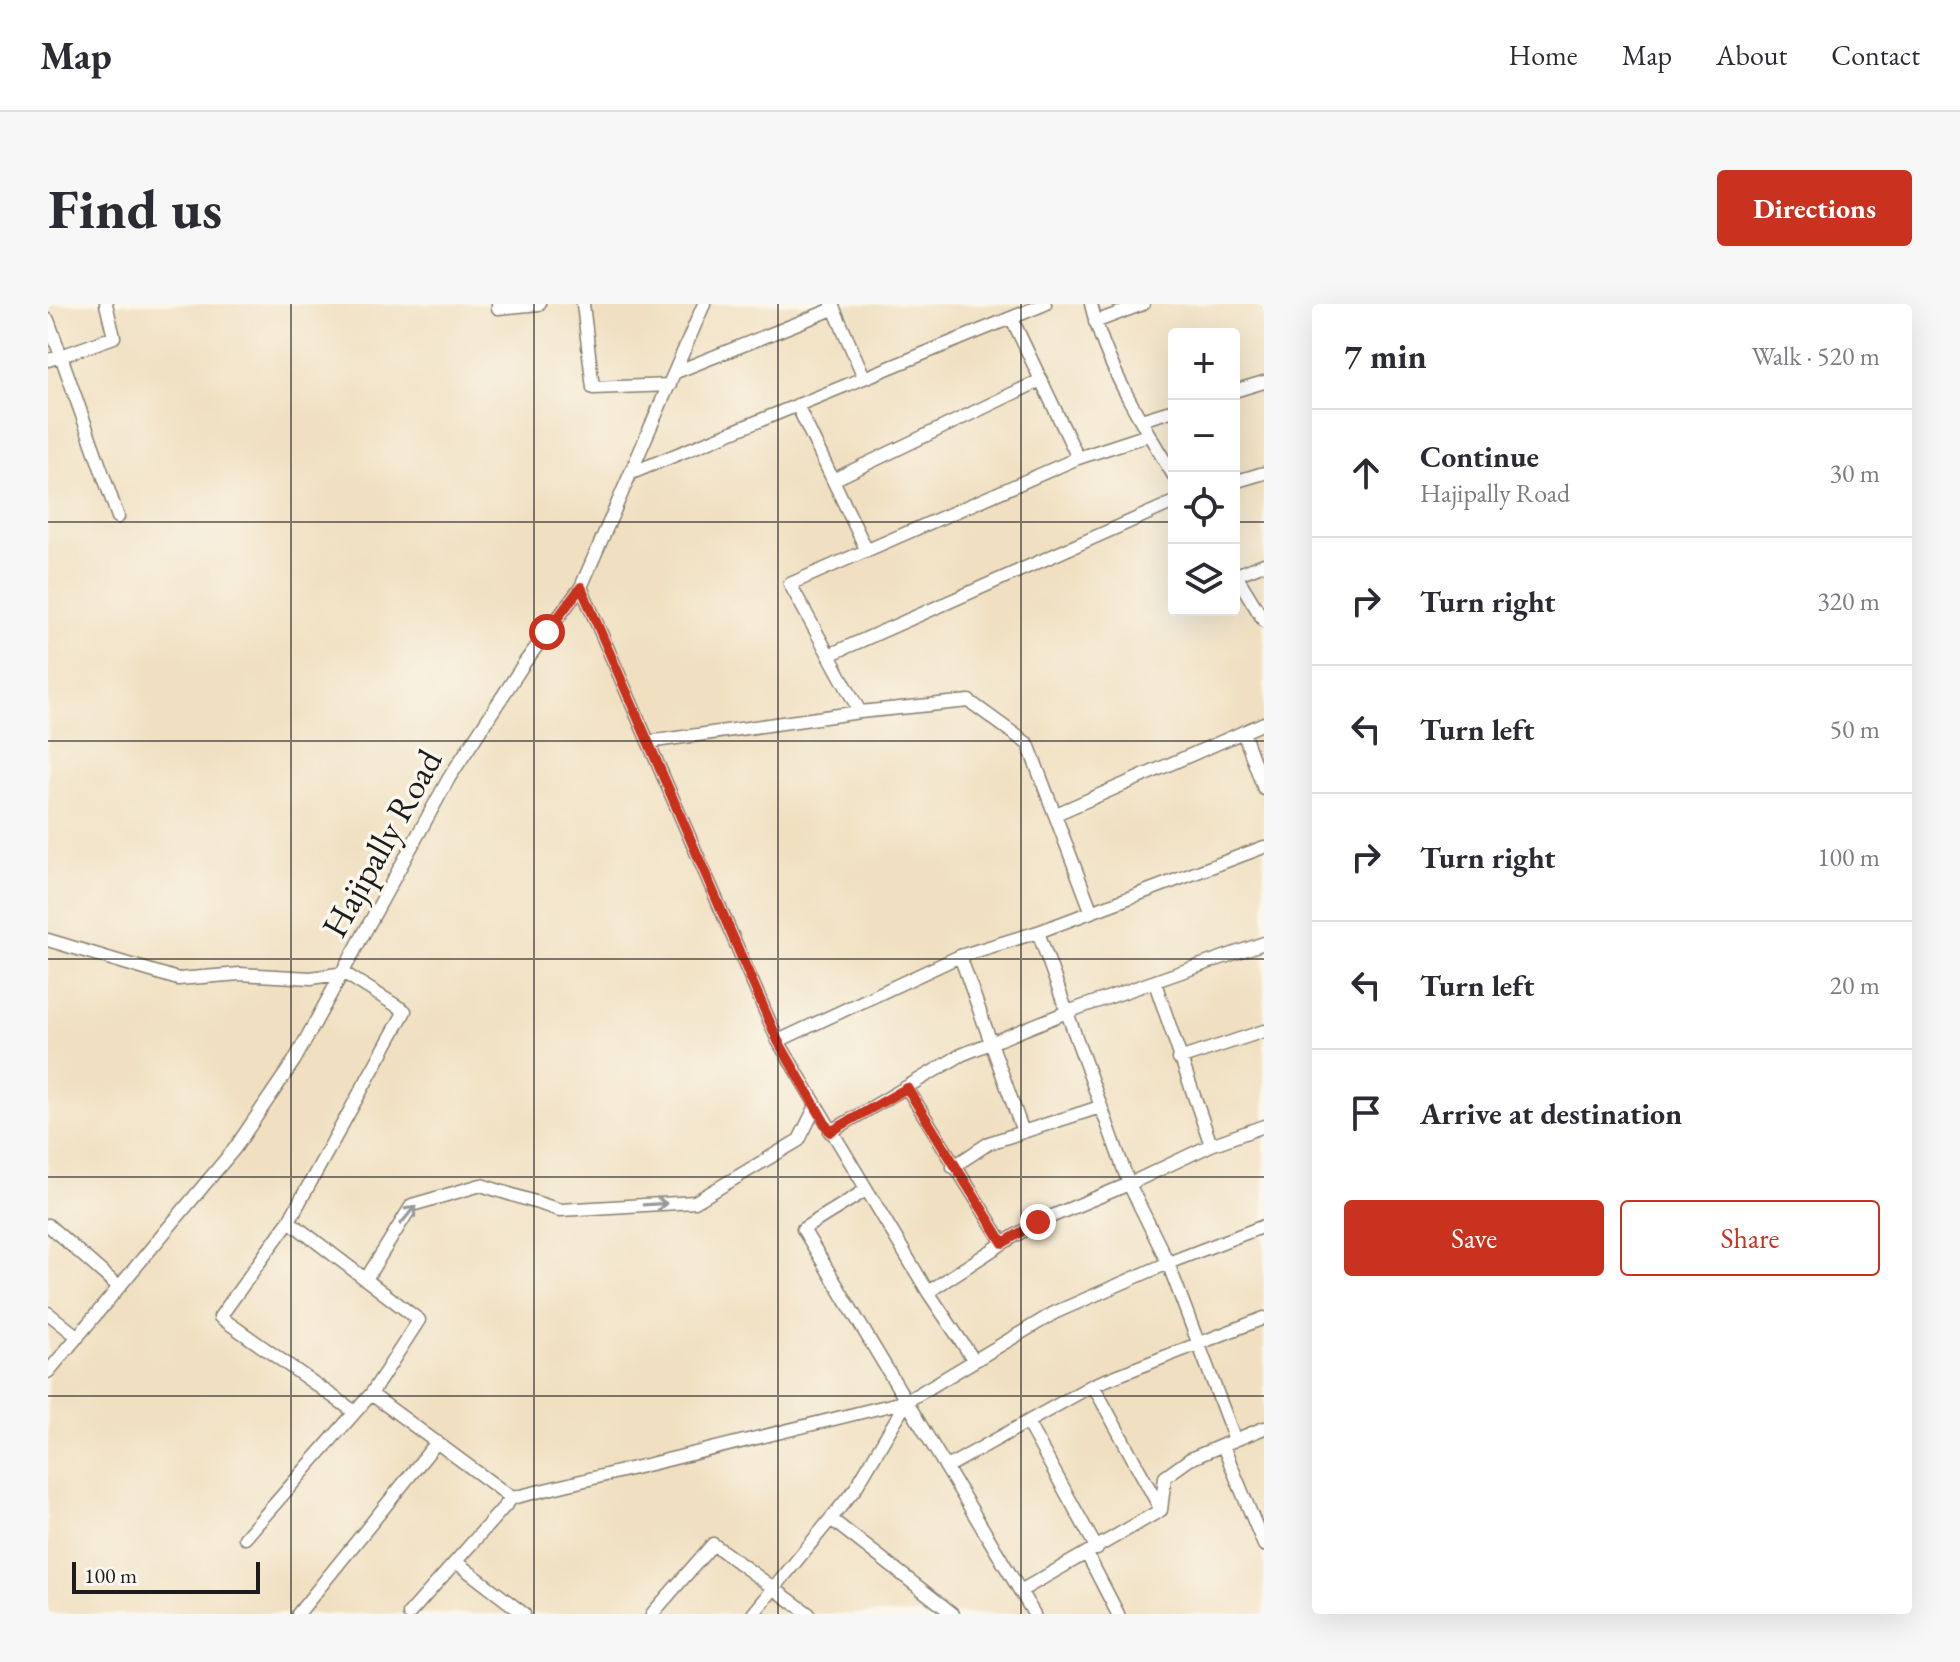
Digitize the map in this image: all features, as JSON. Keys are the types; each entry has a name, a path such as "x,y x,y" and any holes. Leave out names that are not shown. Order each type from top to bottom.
{"street":[{"path":"54,358 114,337 106,304"},
{"path":"498,304 498,308 539,304"},
{"path":"583,304 593,388 670,385"},
{"name":"Hajipally Road","path":"48,1372 246,1134 294,1061 449,778 525,662 581,587 634,472 704,304"},
{"path":"634,472 1045,304"},
{"path":"1091,304 1095,322 1148,435 1171,472"},
{"path":"1095,322 1143,304"},
{"path":"676,372 833,307 864,377"},
{"path":"1012,319 1078,458"},
{"path":"48,320 54,358 118,517"},
{"path":"833,480 1041,380"},
{"path":"1240,389 1264,382"},
{"path":"797,405 866,549"},
{"path":"1141,420 1168,412"},
{"path":"860,712 790,584 1078,458 1148,435"},
{"path":"1240,480 1264,473"},
{"path":"829,655 1168,505"},
{"path":"1240,571 1264,564"},
{"path":"1240,581 1264,621"},
{"path":"581,587 778,1041 928,1292 973,1359"},
{"path":"648,742 860,712 969,701 1028,744 1091,910"},
{"path":"1056,814 1264,723"},
{"path":"1243,732 1264,789"},
{"path":"778,1041 960,956 1038,932 1264,847"},
{"path":"1038,932 1129,1184 1168,1263 1264,1545"},
{"path":"48,940 178,979 240,974 311,978 344,973 405,1011 289,1221 220,1317 355,1412"},
{"path":"830,1132 961,1055 1067,1012 1264,943"},
{"path":"960,956 1023,1132"},
{"path":"1155,983 1211,1145"},
{"path":"1179,1059 1264,1031"},
{"path":"907,1088 953,1167 1003,1243"},
{"path":"366,1279 412,1205 481,1185 560,1210 695,1202 799,1140 816,1106"},
{"path":"953,1167 989,1143 1100,1107"},
{"path":"928,1292 1038,1222 1211,1145 1264,1126"},
{"path":"866,1190 803,1229 1034,1614"},
{"path":"245,1538 371,1394 419,1320 289,1221"},
{"path":"48,1225 119,1287"},
{"path":"409,1614 512,1498 907,1401 1054,1313 1168,1263 1264,1226"},
{"path":"48,1313 78,1337"},
{"path":"947,1467 1093,1385 1264,1318"},
{"path":"1093,1385 1161,1510"},
{"path":"371,1394 512,1498"},
{"path":"753,1614 855,1489 907,1401"},
{"path":"1027,1422 1092,1552 1118,1614"},
{"path":"1161,1510 1165,1477 1190,1459 1264,1428"},
{"path":"298,1614 437,1442"},
{"path":"1022,1590 1161,1510"},
{"path":"831,1519 953,1614"},
{"path":"652,1614 713,1544 776,1586 809,1614"},
{"path":"456,1562 524,1614"}],"route":[{"path":"547,632 581,587 778,1041 830,1132 907,1088 953,1167 1003,1243 1038,1222"}]}
